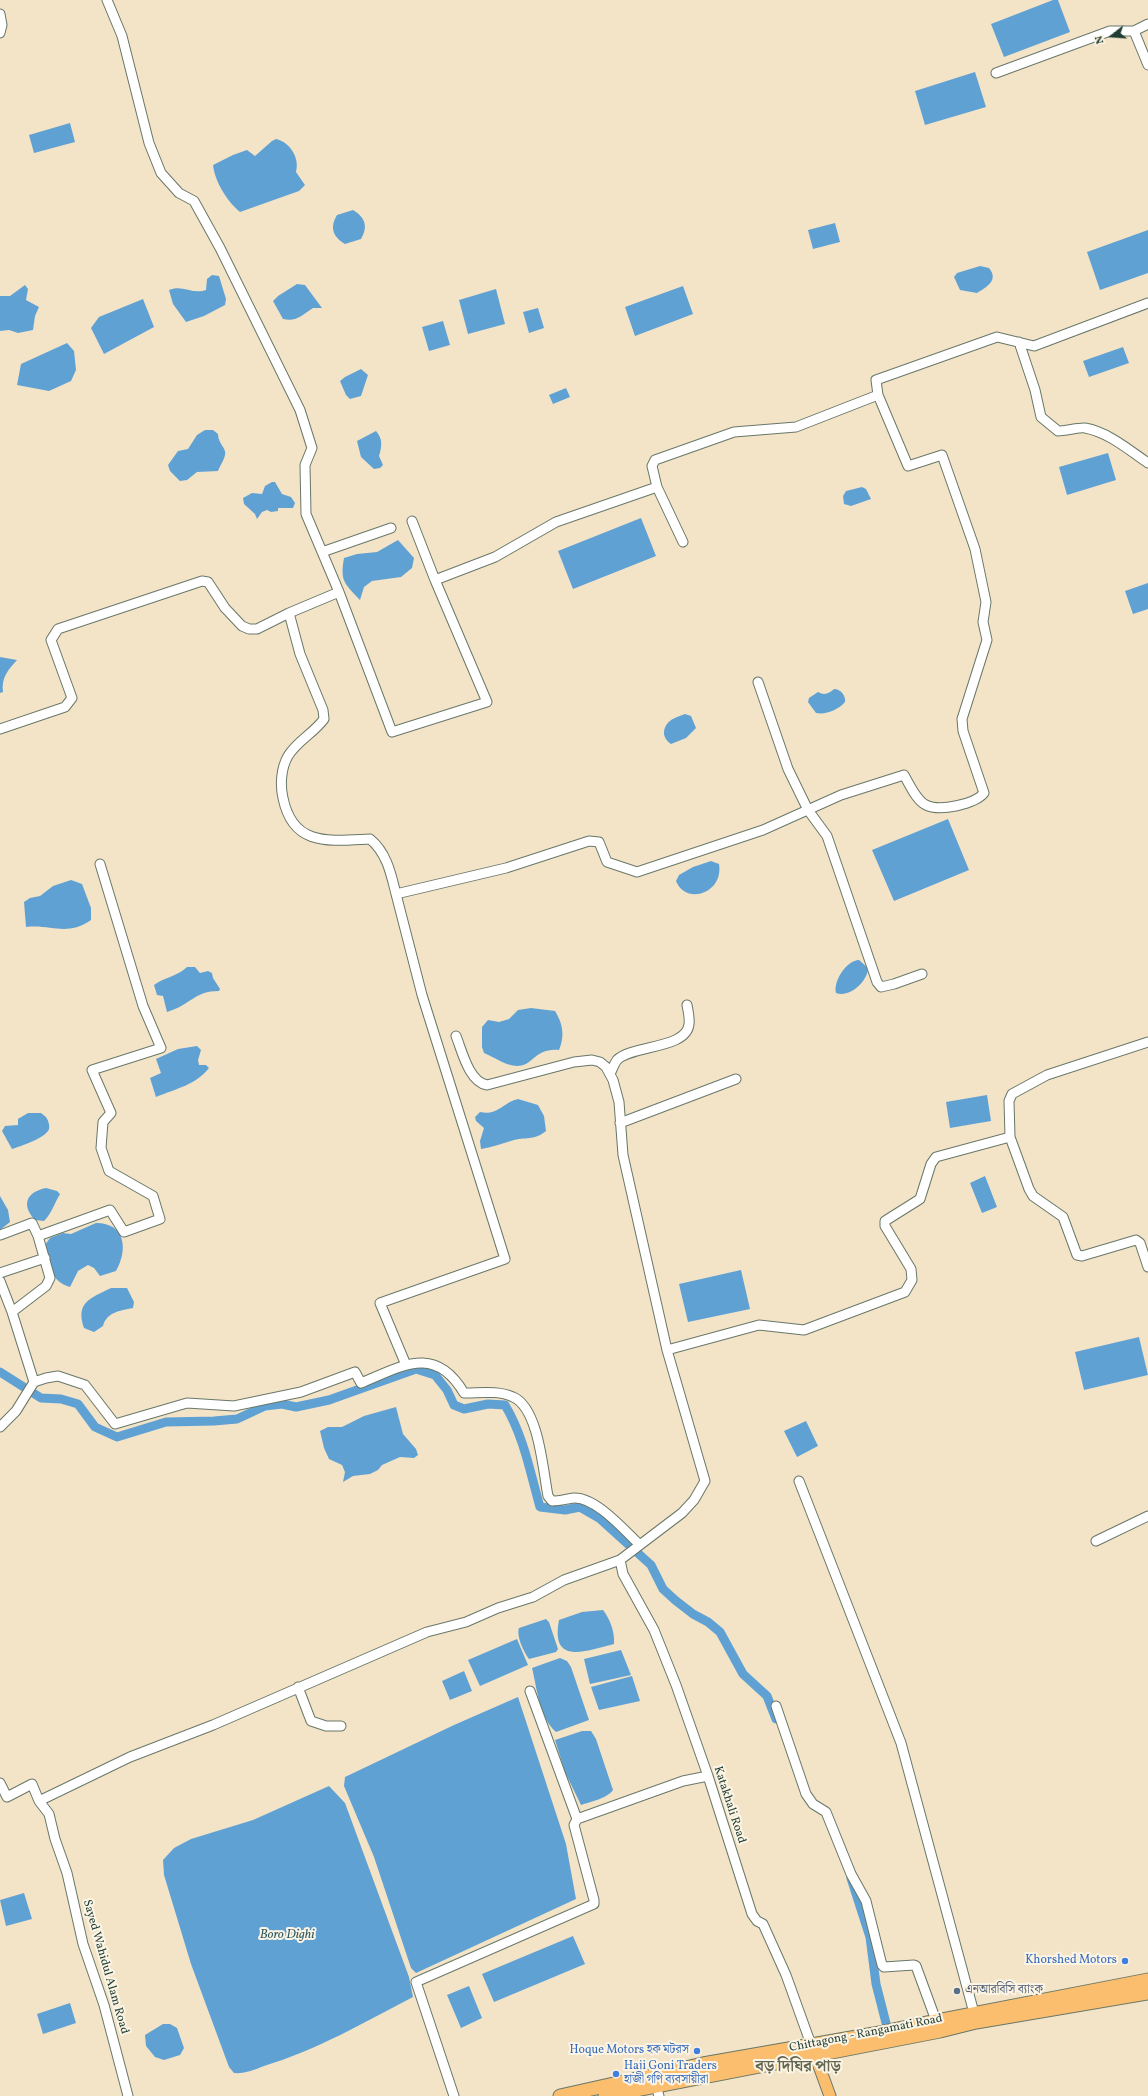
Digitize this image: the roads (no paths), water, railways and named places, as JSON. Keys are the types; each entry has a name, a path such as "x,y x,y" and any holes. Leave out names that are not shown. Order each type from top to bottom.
{"highway":[{"name":"Chittagong - Rangamati Road","path":"938,2026 974,2013 1148,1980"},
{"name":"Chittagong - Rangamati Road","path":"560,2096 703,2064 813,2049 938,2026 976,2022 1148,1993"},
{"name":"Chittagong - Rangamati Road","path":"605,2096 657,2091 813,2049"}],"main road":[{"path":"813,2049 830,2096"}],"street":[{"path":"107,0 122,36 149,143 162,173 178,193 194,201 220,248 300,410 312,448 306,465 306,514 339,592 392,732 488,702 435,580 412,521"},
{"path":"0,14 2,25 0,33"},
{"path":"996,73 1110,31 1134,31 1148,24"},
{"path":"1134,31 1148,65"},
{"path":"396,894 506,868 589,840 599,842 607,862 637,872 763,830 841,795 904,775 918,798 926,806 942,808 961,805 979,799 984,793 962,725 962,719 987,640 983,622 986,602 975,549 942,455 908,466 878,396 876,380 997,337 1034,346 1148,303"},
{"path":"1019,342 1035,390 1041,417 1058,431 1072,431 1084,427 1105,435 1148,463"},
{"path":"683,542 657,486 652,466 654,460 734,432 796,427 878,396"},
{"path":"435,580 495,557 556,522 657,486"},
{"path":"322,552 391,528"},
{"path":"0,729 65,707 72,698 51,640 58,629 202,581 208,582 225,608 242,626 249,629 257,629 289,613 339,592"},
{"path":"289,613 300,654 323,710 324,719 318,727 300,741 288,756 282,772 281,789 286,814 295,827 307,836 337,841 370,839 378,846 384,855 396,894 422,995 505,1259 380,1303 406,1365"},
{"path":"758,682 788,769 808,810 827,836 877,982 881,986 894,984 922,974"},
{"path":"38,1236 110,1210 124,1232 160,1219 153,1196 109,1171 102,1148 103,1122 111,1113 92,1070 161,1048 143,1006 100,864"},
{"path":"610,1074 618,1060 630,1052 667,1043 683,1035 689,1025 687,1005"},
{"path":"39,1801 130,1757 213,1725 427,1632 466,1622 498,1608 532,1597 564,1580 620,1560 682,1513 694,1500 705,1481 667,1350 623,1156 619,1102 610,1074 600,1062 592,1060 574,1062 487,1085 480,1084 474,1078 456,1036"},
{"path":"1148,1042 1047,1075 1012,1094 1009,1101 1010,1137 1030,1193 1063,1217 1077,1255 1082,1256 1136,1240 1140,1243 1148,1261"},
{"path":"620,1123 736,1079"},
{"path":"667,1350 759,1325 804,1330 905,1292 912,1280 911,1269 885,1226 885,1221 920,1199 931,1164 936,1157 1010,1137"},
{"path":"0,1235 32,1223 38,1236 50,1274 49,1282 12,1312"},
{"path":"0,1273 45,1258"},
{"path":"0,1281 12,1312 14,1323 34,1382"},
{"path":"0,1427 16,1411 34,1382 58,1376 85,1385 115,1424 187,1403 234,1406 301,1392 355,1372 361,1383 406,1365 421,1363 438,1365 455,1378 464,1393 500,1393 521,1401 530,1414 535,1428 548,1496 552,1501 562,1501 575,1498 589,1502 606,1513 640,1545"},
{"path":"799,1481 901,1743 974,2013"},
{"path":"1096,1541 1148,1516"},
{"name":"Katakhali Road","path":"620,1560 623,1574 659,1644 708,1776 752,1914 763,1924 786,1975 813,2049"},
{"path":"298,1687 311,1721 326,1726 341,1726"},
{"path":"530,1691 577,1820"},
{"path":"776,1706 806,1794 813,1804 826,1812 851,1874 866,1901 882,1965 884,1967 914,1965 938,2026"},
{"path":"454,2096 416,1982 594,1904 574,1825 577,1820 683,1781 708,1776"},
{"name":"Sayed Wahidul Alam Road","path":"1,1788 7,1797 32,1784 39,1801 49,1814 55,1839 67,1873 83,1944 108,2019 128,2096"}],"water":[{"path":"1053,0 1058,0 1070,32 1004,57 991,24"},
{"path":"975,72 986,107 925,125 915,91"},
{"path":"70,123 75,142 34,153 29,135"},
{"path":"276,139 286,143 293,151 297,161 296,172 305,185 299,191 240,212 222,191 216,178 213,165 247,150 255,156"},
{"path":"353,210 361,216 365,231 361,239 345,244 337,238 333,223 337,215"},
{"path":"835,223 840,242 813,249 808,230"},
{"path":"1148,230 1148,273 1100,290 1087,252"},
{"path":"980,266 989,268 992,272 992,280 988,286 977,293 960,290 954,277 957,273"},
{"path":"212,275 219,276 226,299 225,305 204,316 186,322 173,304 169,290 178,288 197,291 206,290 207,279"},
{"path":"297,284 305,285 322,308 313,308 296,319 283,319 273,301"},
{"path":"25,285 28,289 26,300 39,307 35,316 33,330 18,333 9,330 0,331 0,296 10,296"},
{"path":"683,286 693,314 635,336 625,307"},
{"path":"496,289 505,324 468,334 459,300"},
{"path":"143,299 154,327 104,354 91,328 99,317"},
{"path":"538,308 544,328 529,333 523,312"},
{"path":"443,321 450,345 429,351 422,327"},
{"path":"67,343 74,351 76,370 71,381 49,391 17,385 21,364"},
{"path":"1123,347 1129,363 1089,377 1083,361"},
{"path":"361,369 368,375 361,396 350,399 346,395 340,381"},
{"path":"566,388 570,397 553,404 549,395"},
{"path":"205,430 213,430 218,434 219,441 225,450 224,457 218,471 197,472 187,480 180,481 170,471 168,465 178,451 188,449 197,435"},
{"path":"376,431 381,440 379,456 383,465 380,468 374,469 361,457 357,441"},
{"path":"1108,453 1116,480 1067,495 1059,467"},
{"path":"275,482 282,494 291,497 295,503 293,508 278,508 278,511 271,512 267,510 262,512 257,519 255,514 244,504 243,498 252,493 262,494 265,486"},
{"path":"862,487 866,489 871,499 851,506 844,504 843,496 846,491"},
{"path":"641,518 656,556 573,589 558,551"},
{"path":"398,540 414,558 412,568 401,577 372,581 364,587 360,600 350,590 344,581 344,558 357,554 377,552"},
{"path":"1148,583 1148,609 1133,614 1125,591"},
{"path":"0,657 17,660 6,674 3,682 3,692 0,693"},
{"path":"834,689 839,690 842,693 845,697 845,702 832,711 816,713 808,702 809,698 818,692 825,694"},
{"path":"685,714 691,716 696,728 686,738 671,744 664,736 664,730 670,721"},
{"path":"948,819 969,870 894,901 872,850"},
{"path":"711,861 719,864 719,874 716,882 710,889 703,893 695,894 688,893 681,889 676,881 679,875 693,867"},
{"path":"71,880 82,884 91,908 91,920 74,928 66,929 26,927 24,902 30,898 40,896 53,886"},
{"path":"859,960 868,968 862,983 847,993 836,993 837,983 842,972 850,963"},
{"path":"187,967 195,967 200,973 208,971 212,973 213,978 220,989 219,991 204,993 182,1006 167,1012 163,996 157,995 154,985"},
{"path":"531,1008 555,1011 560,1021 562,1030 562,1040 559,1050 544,1052 527,1063 517,1066 504,1063 484,1053 482,1047 482,1027 488,1020 499,1022 509,1019 518,1010"},
{"path":"197,1046 201,1050 198,1060 199,1065 206,1065 209,1068 192,1083 156,1097 150,1078 161,1073 156,1059 178,1049"},
{"path":"987,1095 991,1121 950,1128 946,1102"},
{"path":"518,1099 538,1105 544,1116 546,1131 535,1137 514,1140 481,1149 480,1141 484,1128 476,1121 475,1117 480,1112 486,1113 496,1111"},
{"path":"28,1113 41,1113 46,1117 49,1124 49,1129 43,1136 12,1149 2,1131 5,1126 18,1125 18,1119"},
{"path":"985,1176 997,1207 982,1213 970,1183"},
{"path":"46,1188 57,1191 60,1194 47,1218 44,1221 35,1220 28,1209 28,1200 34,1193"},
{"path":"0,1196 8,1210 10,1222 0,1230"},
{"path":"96,1223 106,1224 113,1228 119,1233 122,1239 122,1255 116,1271 100,1276 94,1268 88,1265 78,1271 70,1287 63,1284 54,1276 45,1245 50,1238 63,1233 71,1234"},
{"path":"741,1270 750,1309 688,1322 679,1284"},
{"path":"111,1288 127,1288 134,1302 133,1308 114,1313 107,1318 103,1326 94,1332 84,1328 82,1319 83,1307 91,1298"},
{"path":"1139,1337 1148,1375 1084,1390 1075,1352"},
{"path":"396,1407 403,1434 416,1449 418,1455 414,1458 400,1457 382,1465 378,1470 370,1474 353,1476 343,1482 345,1472 342,1465 329,1459 324,1448 320,1431 328,1427 342,1427 364,1416"},
{"path":"806,1421 818,1446 797,1457 784,1431"},
{"path":"603,1610 612,1626 614,1644 573,1652 566,1650 560,1644 558,1635 559,1620 582,1612"},
{"path":"546,1619 549,1622 558,1649 556,1652 529,1659 520,1639 518,1631 519,1628"},
{"path":"517,1639 528,1665 480,1686 468,1660"},
{"path":"621,1650 631,1675 590,1684 584,1659"},
{"path":"560,1658 567,1661 571,1667 589,1720 556,1732 550,1726 542,1710 532,1668"},
{"path":"464,1671 472,1691 450,1700 442,1681"},
{"path":"632,1676 640,1701 599,1710 591,1687"},
{"path":"518,1697 566,1844 576,1899 416,1973 411,1968 374,1857 344,1786 345,1777 454,1725"},
{"path":"582,1731 591,1731 596,1739 613,1790 611,1793 603,1797 581,1805 565,1772 555,1740"},
{"name":"Boro Dighi","path":"329,1786 345,1803 409,1977 413,1997 322,2044 253,2070 242,2073 234,2073 229,2067 191,1964 164,1875 163,1860 174,1848 191,1839 253,1820"},
{"path":"24,1893 32,1919 6,1926 0,1900"},
{"path":"573,1936 585,1964 494,2002 482,1974"},
{"path":"469,1986 482,2018 461,2028 447,1995"},
{"path":"70,2003 76,2023 43,2034 37,2014"},
{"path":"163,2024 170,2024 177,2028 184,2048 180,2055 164,2060 155,2057 146,2046 145,2035"}],"waterway":[{"path":"0,1372 41,1398 61,1399 78,1404 95,1427 117,1437 166,1422 237,1419 265,1406 282,1404 296,1407 329,1400 416,1369 435,1375 447,1390 454,1405 464,1409 488,1404 505,1405 512,1417 522,1442 540,1507 565,1510 580,1507 599,1518 651,1565 663,1589 693,1614 708,1622 720,1632 743,1674 767,1696 776,1719"},
{"path":"851,1878 870,1937 876,1984 886,2023"}],"place":[{"name":"Khorshed Motors","path":"1125,1961"},
{"name":"এনআরবিসি ব্যাংক","path":"957,1991"},
{"name":"Hoque Motors হক মটরস","path":"697,2051"},
{"name":"Haji Goni Traders হাজী গণি ব্যবসায়ীরা","path":"616,2074"}],"district":[{"name":"বড় দিঘির পাড়","path":"798,2068"}]}
